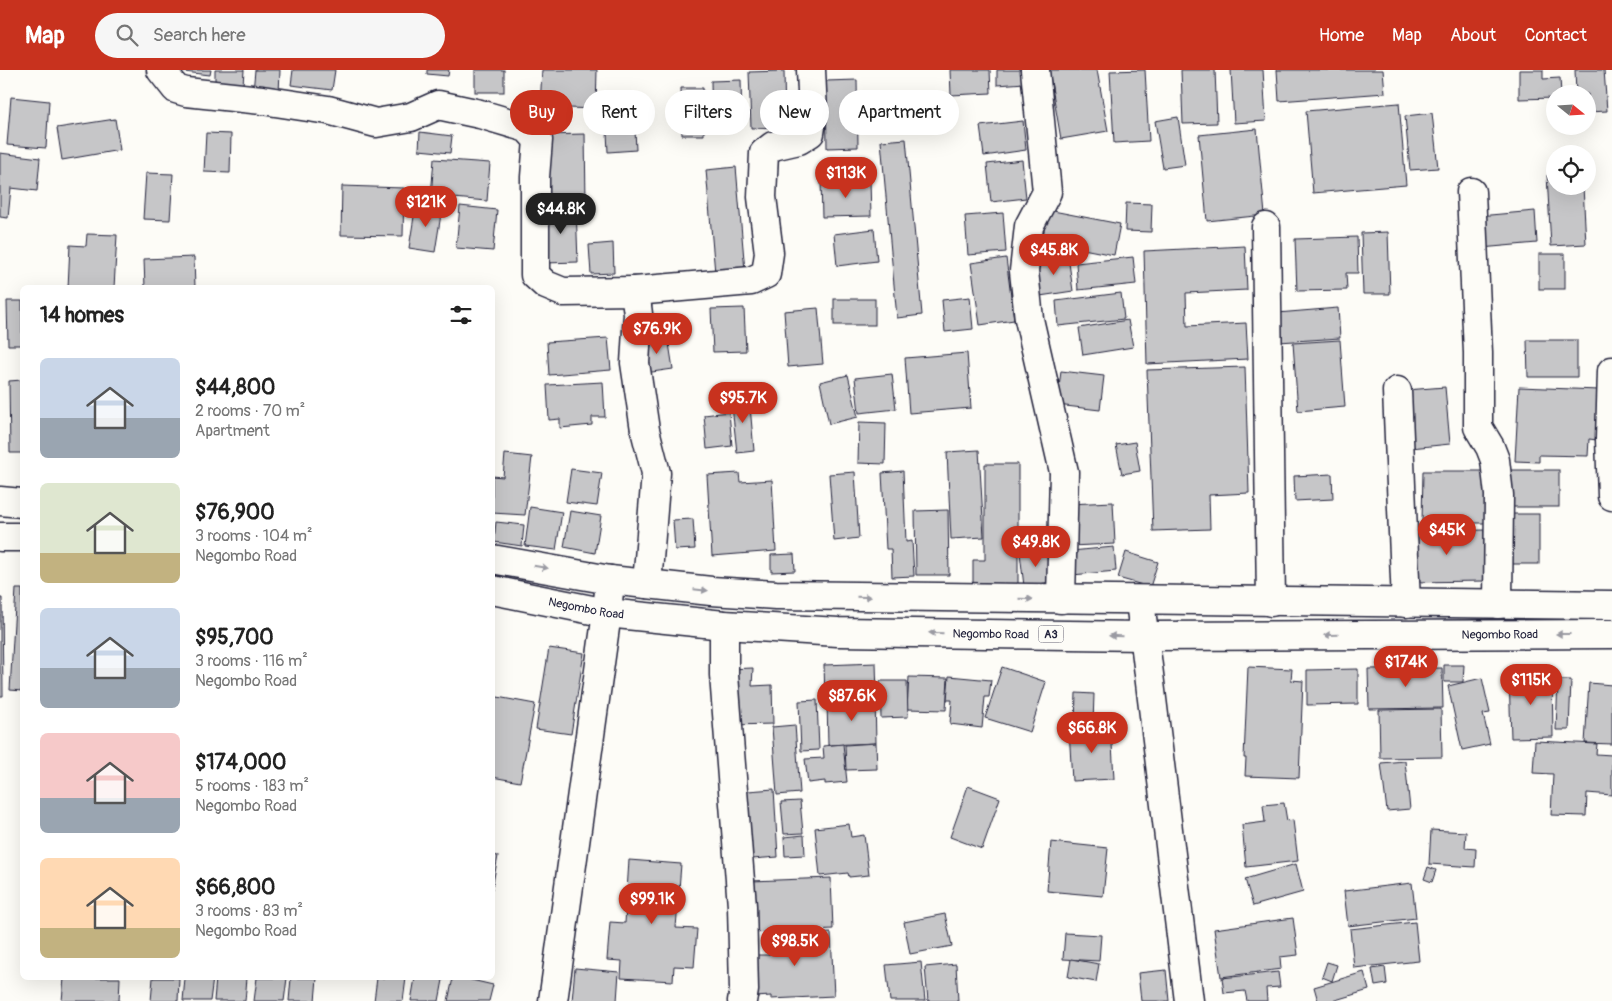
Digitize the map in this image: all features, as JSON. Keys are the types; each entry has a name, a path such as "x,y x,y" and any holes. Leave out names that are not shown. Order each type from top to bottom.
{"main road":[{"path":"161,70 176,89 186,92 262,100 328,110 376,123 411,118 438,104 527,128 538,140 535,177 535,275 546,285 563,292 635,291 751,281 766,274 769,253 762,197 764,153 773,146 799,140 810,133 813,113 811,70"},
{"path":"1035,70 1047,192 1029,226 1024,271 1029,319 1064,472 1061,599"},
{"path":"1471,192 1478,353 1478,428 1490,447 1495,460 1499,494 1498,604"},
{"path":"1266,227 1271,602"},
{"path":"635,291 638,314 635,363 645,430 656,473 647,584"},
{"path":"1612,371 1610,439 1612,496"},
{"path":"1397,392 1406,603"},
{"path":"0,501 20,503"},
{"path":"0,536 20,537"},
{"path":"495,560 610,580 776,596 1612,605"},
{"path":"553,1001 608,613 610,580"},
{"name":"Negombo Road","path":"495,591 608,613 724,625 838,632 1145,636 1612,634"},
{"path":"1140,600 1189,1001"},
{"path":"724,625 724,675 742,906 744,990 742,1001"}],"building":[{"path":"167,70 211,70 210,75"},
{"path":"215,70 244,70 243,85 215,85"},
{"path":"255,70 280,70 279,94 253,92"},
{"path":"293,70 335,70 332,90 291,85"},
{"path":"427,70 449,70 448,76 427,74"},
{"path":"475,70 504,70 504,92 475,92"},
{"path":"542,70 597,70 596,90 583,90 583,109 573,108 573,90 541,90"},
{"path":"950,70 990,70 991,93 959,95 959,90 951,90"},
{"path":"997,70 1025,70 1025,83 997,85"},
{"path":"1049,70 1097,70 1108,131 1061,139"},
{"path":"1145,70 1149,141 1114,143 1110,71"},
{"path":"1181,70 1215,70 1217,123 1183,124"},
{"path":"1231,70 1263,70 1266,121 1234,123"},
{"path":"1277,70 1383,70 1385,93 1279,101"},
{"path":"1519,70 1543,70 1543,79 1560,78 1560,85 1546,85 1546,98 1519,99"},
{"path":"1575,70 1604,70 1607,111 1596,112 1596,85 1576,85"},
{"path":"784,71 784,90 760,90 760,128 751,128 749,72"},
{"path":"741,80 741,90 711,90 711,81"},
{"path":"857,80 857,90 839,90 839,135 858,135 858,147 827,148 827,135 829,135 829,90 826,90 826,81"},
{"path":"681,88 703,88 703,90 681,90"},
{"path":"11,97 49,101 46,148 7,145"},
{"path":"1399,103 1406,185 1313,193 1306,111"},
{"path":"1432,113 1438,168 1410,170 1405,116"},
{"path":"1178,117 1185,165 1163,168 1155,121"},
{"path":"115,119 120,150 62,160 57,128"},
{"path":"1023,121 1026,150 984,156 980,126"},
{"path":"1257,129 1265,215 1207,221 1199,135"},
{"path":"420,132 452,136 450,153 419,150"},
{"path":"206,133 231,134 230,173 204,172"},
{"path":"543,135 585,135 586,202 545,203"},
{"path":"607,135 635,135 636,150 608,152"},
{"path":"906,139 922,315 897,318 881,141"},
{"path":"0,153 40,158 37,191 11,188 8,218 0,217"},
{"path":"434,159 490,163 487,201 431,196"},
{"path":"1022,160 1026,198 991,202 987,164"},
{"path":"736,167 745,271 715,273 706,170"},
{"path":"146,173 173,174 170,220 143,219"},
{"path":"821,181 870,181 871,216 822,217"},
{"path":"342,186 404,188 403,236 341,235"},
{"path":"1548,195 1583,195 1586,244 1551,246"},
{"path":"1126,203 1152,204 1151,232 1125,231"},
{"path":"416,204 442,208 435,252 409,248"},
{"path":"460,206 497,210 493,251 456,248"},
{"path":"544,207 576,207 578,262 545,263"},
{"path":"1048,210 1120,224 1114,255 1042,241"},
{"path":"1535,211 1537,243 1481,248 1479,216"},
{"path":"1003,213 1006,252 968,255 965,216"},
{"path":"874,229 877,261 837,266 834,234"},
{"path":"1388,232 1390,294 1363,294 1361,233"},
{"path":"87,234 117,235 114,285 68,285 70,245 86,246"},
{"path":"1357,237 1358,273 1346,273 1347,290 1297,291 1295,239"},
{"path":"613,243 614,273 591,274 589,245"},
{"path":"1245,246 1247,290 1186,293 1187,326 1246,323 1248,359 1147,364 1144,251"},
{"path":"1539,254 1565,254 1565,289 1539,289"},
{"path":"1068,256 1073,291 1040,296 1034,261"},
{"path":"194,257 195,285 145,285 144,259"},
{"path":"1133,257 1136,284 1078,290 1076,263"},
{"path":"1006,258 1014,320 980,325 971,263"},
{"path":"1121,293 1124,319 1058,326 1056,301"},
{"path":"970,297 973,329 945,332 942,300"},
{"path":"834,299 875,299 875,325 834,325"},
{"path":"7,301 20,301 20,345 8,345"},
{"path":"744,308 746,351 713,352 711,309"},
{"path":"818,308 823,364 788,367 784,311"},
{"path":"1338,308 1340,338 1279,342 1277,313"},
{"path":"1128,320 1133,347 1083,355 1079,328"},
{"path":"668,337 673,369 645,373 641,341"},
{"path":"608,338 611,370 549,375 547,342"},
{"path":"1340,340 1345,407 1298,411 1293,343"},
{"path":"1527,340 1577,340 1577,377 1528,377"},
{"path":"967,353 971,408 909,413 905,358"},
{"path":"1245,367 1249,493 1209,495 1210,529 1153,531 1147,370"},
{"path":"1061,371 1104,376 1100,410 1057,405"},
{"path":"892,374 896,409 859,413 855,378"},
{"path":"848,375 858,417 829,424 820,382"},
{"path":"20,380 20,453 10,453 9,381"},
{"path":"603,382 605,417 592,417 592,425 560,428 560,419 549,420 547,385"},
{"path":"1445,387 1450,444 1411,448 1406,390"},
{"path":"1519,387 1599,390 1597,440 1589,439 1588,456 1539,455 1539,462 1515,461"},
{"path":"749,395 754,451 737,453 731,396"},
{"path":"729,412 732,446 707,449 704,415"},
{"path":"859,422 886,423 885,464 858,463"},
{"path":"1135,442 1140,471 1122,474 1116,445"},
{"path":"979,450 984,537 951,539 947,452"},
{"path":"505,454 532,457 525,515 495,513 495,476 503,477"},
{"path":"985,464 1018,464 1018,585 973,585 973,560 985,560"},
{"path":"571,469 602,473 597,506 566,502"},
{"path":"1507,470 1559,470 1559,507 1507,507"},
{"path":"903,471 906,542 912,541 914,576 892,577 891,549 886,549 882,473"},
{"path":"1423,471 1485,471 1485,523 1422,523"},
{"path":"855,472 859,538 834,541 829,474"},
{"path":"739,473 740,482 772,480 776,551 712,556 707,475"},
{"path":"1332,474 1333,499 1295,501 1294,476"},
{"path":"1113,502 1115,544 1070,546 1068,504"},
{"path":"530,507 562,512 556,550 525,546"},
{"path":"948,510 949,575 916,575 915,511"},
{"path":"570,511 601,516 595,553 564,547"},
{"path":"1508,514 1539,514 1539,564 1508,564"},
{"path":"693,519 695,549 675,550 673,520"},
{"path":"496,522 524,525 522,546 495,542"},
{"path":"1484,530 1485,581 1409,582 1409,532"},
{"path":"1114,547 1116,571 1072,575 1071,551"},
{"path":"1048,550 1052,582 1024,586 1020,553"},
{"path":"1126,552 1158,562 1150,587 1118,578"},
{"path":"794,554 795,571 771,572 771,555"},
{"path":"16,589 20,589 20,691 10,690"},
{"path":"0,598 2,598 3,696 0,696"},
{"path":"549,648 584,653 571,734 536,729"},
{"path":"876,663 877,696 825,698 824,665"},
{"path":"1444,665 1464,665 1463,682 1444,682"},
{"path":"1002,667 1046,682 1030,732 985,718"},
{"path":"1248,667 1292,669 1291,680 1303,681 1299,778 1245,776"},
{"path":"753,668 752,686 772,685 773,724 732,725 727,669"},
{"path":"1442,668 1443,708 1369,709 1368,669"},
{"path":"1358,669 1358,704 1307,705 1307,670"},
{"path":"1552,674 1553,737 1511,738 1509,675"},
{"path":"949,676 991,680 989,697 985,697 982,728 950,724 952,700 947,700"},
{"path":"909,677 948,678 946,710 907,709"},
{"path":"1482,678 1490,713 1483,714 1490,744 1462,750 1448,686"},
{"path":"1558,680 1571,680 1569,730 1556,730"},
{"path":"880,681 907,681 908,717 881,718"},
{"path":"1589,683 1612,685 1612,744 1585,743"},
{"path":"1076,693 1094,694 1093,724 1075,724"},
{"path":"495,697 535,704 520,782 495,778"},
{"path":"875,698 876,743 828,745 827,700"},
{"path":"817,700 819,750 801,751 799,701"},
{"path":"1441,709 1442,757 1380,758 1379,710"},
{"path":"795,725 800,793 777,795 772,727"},
{"path":"1111,726 1114,779 1072,781 1069,729"},
{"path":"1535,741 1597,744 1596,754 1612,755 1612,795 1587,793 1586,816 1551,815 1553,774 1533,773"},
{"path":"876,743 877,769 846,770 845,745"},
{"path":"843,744 847,782 825,784 825,781 808,783 805,759 824,758 823,746"},
{"path":"1405,761 1410,809 1387,811 1381,763"},
{"path":"968,786 1000,798 982,849 950,837"},
{"path":"774,789 778,857 739,860 735,792"},
{"path":"800,801 803,833 784,834 781,802"},
{"path":"1284,803 1287,821 1293,820 1298,861 1246,867 1242,825 1265,822 1263,805"},
{"path":"849,824 851,837 864,835 869,875 849,877 848,873 820,876 815,828"},
{"path":"1431,830 1466,832 1465,848 1476,849 1475,867 1429,864"},
{"path":"804,835 805,855 785,856 784,837"},
{"path":"1051,842 1108,848 1103,896 1047,891"},
{"path":"495,856 498,856 495,872"},
{"path":"629,860 681,864 676,928 697,929 694,967 674,966 673,981 621,978 622,961 607,960 610,922 625,923"},
{"path":"1296,864 1303,892 1253,906 1245,879"},
{"path":"1428,867 1436,870 1432,882 1424,879"},
{"path":"831,878 833,929 753,933 751,881"},
{"path":"1412,883 1416,918 1348,926 1344,891"},
{"path":"945,914 952,946 910,954 904,922"},
{"path":"1293,918 1298,955 1280,957 1281,969 1221,977 1214,929"},
{"path":"1415,922 1419,961 1354,968 1350,929"},
{"path":"831,933 834,996 771,999 771,996 755,997 753,955 769,955 769,936"},
{"path":"1065,933 1101,935 1099,961 1063,959"},
{"path":"1071,959 1099,964 1096,982 1068,977"},
{"path":"921,962 925,1001 890,1001 886,965"},
{"path":"1327,962 1337,965 1332,981 1322,977"},
{"path":"956,964 958,1001 928,1001 925,967"},
{"path":"1385,967 1387,984 1375,986 1372,969"},
{"path":"575,968 619,972 617,1001 572,1001"},
{"path":"1166,970 1169,1001 1141,1001 1138,973"},
{"path":"1278,972 1280,987 1266,988 1267,1001 1247,1001 1245,991 1224,993 1222,978"},
{"path":"1364,972 1369,990 1332,1001 1318,1001 1314,987"},
{"path":"64,980 120,980 119,1001 62,1001"},
{"path":"153,980 179,980 178,1001 151,1001"},
{"path":"185,980 213,980 210,1001 183,1001"},
{"path":"216,980 247,980 245,1001 214,1001"},
{"path":"257,980 287,980 284,1001 254,1001"},
{"path":"291,980 317,980 315,1001 289,1001"},
{"path":"377,980 406,980 403,1001 374,1001"},
{"path":"415,980 443,980 439,1001 411,1001"},
{"path":"453,980 472,980 493,985 489,1001 448,1001"}]}
